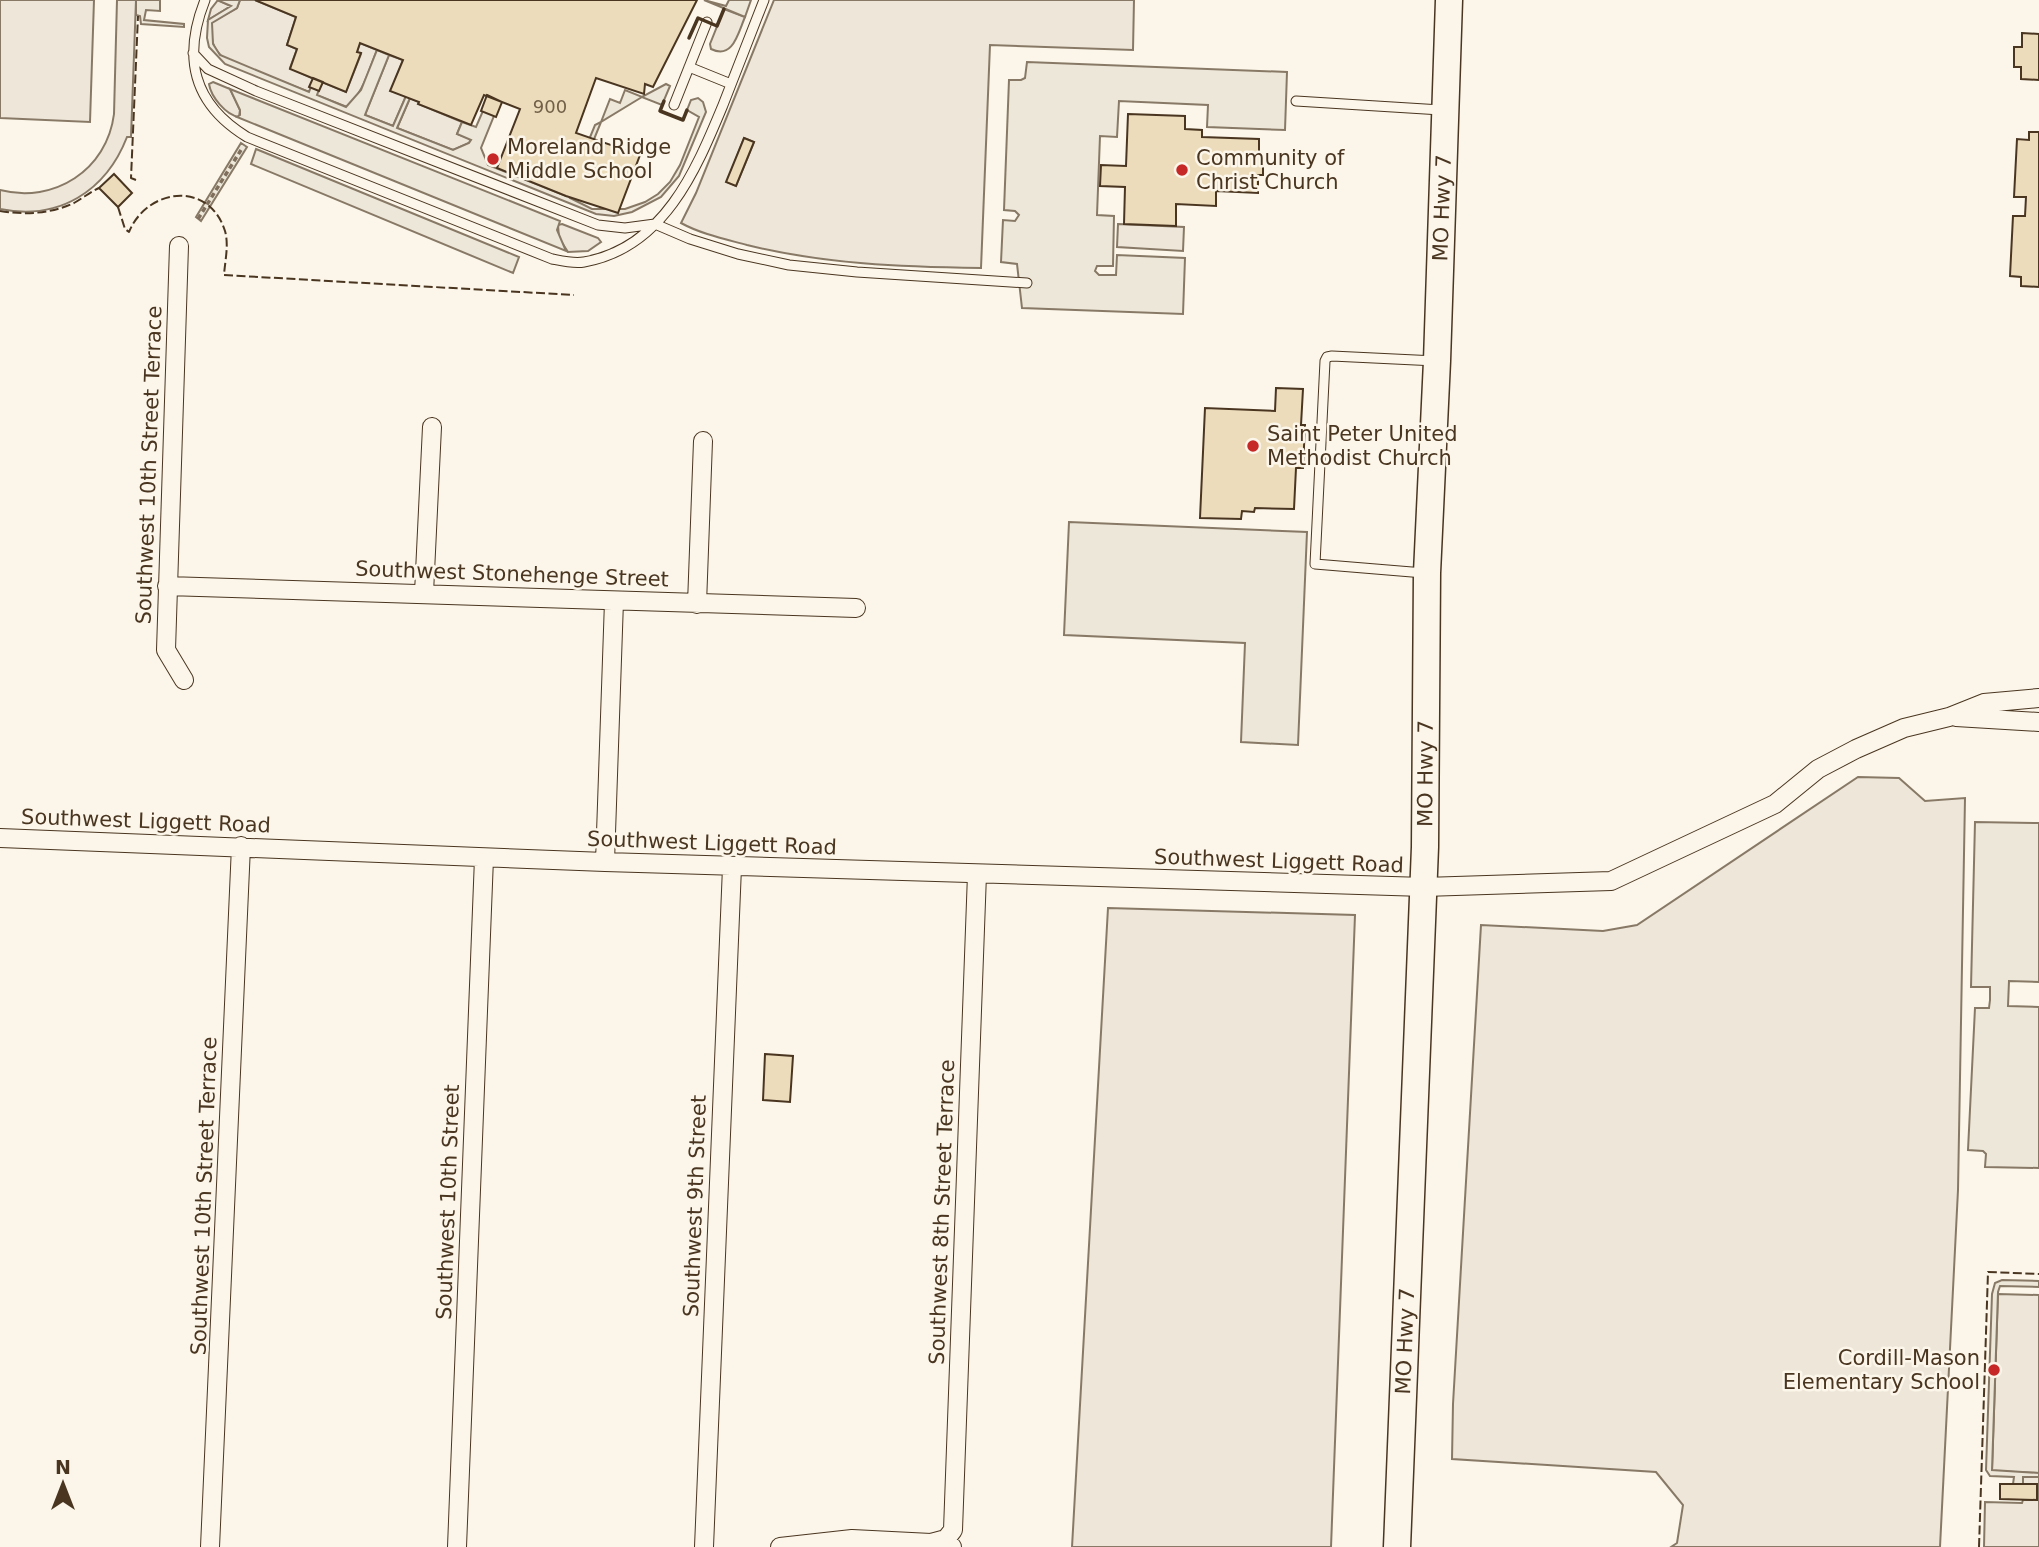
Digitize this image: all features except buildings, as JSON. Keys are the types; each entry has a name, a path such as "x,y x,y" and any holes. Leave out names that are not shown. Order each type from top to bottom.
{"main road":[{"name":"MO Hwy 7","path":"1398,1547 1424,887 1427,573 1449,0"}],"street":[{"name":"Southwest 10th Street Terrace","path":"180,246 166,650 184,680"},
{"path":"424,593 432,427"},
{"path":"697,604 703,440"},
{"name":"Southwest Stonehenge Street","path":"167,586 856,608"},
{"path":"605,862 614,601"},
{"path":"1949,717 1984,703 2039,698"},
{"path":"1949,717 2039,722"},
{"name":"Southwest Liggett Road","path":"0,838 732,867 1424,887 1611,881 1775,804 1818,769 1856,748 1904,728 1949,717"},
{"name":"Southwest 10th Street Terrace","path":"210,1547 241,846"},
{"name":"Southwest 10th Street","path":"457,1547 484,858"},
{"name":"Southwest 9th Street","path":"704,1547 732,867"},
{"name":"Southwest 8th Street Terrace","path":"949,1543 954,1530 977,874"},
{"path":"780,1547 852,1539 949,1543"}],"lane":[{"path":"205,0 196,26 193,53 198,88 222,120 247,137 552,260 582,262 606,256 636,240 655,224 679,197 699,164 764,0"},
{"path":"674,105 707,22"},
{"path":"193,53 208,68 256,91 598,225 625,228 655,224 690,239 738,254 789,265 1027,283"},
{"path":"689,67 731,84"},
{"path":"1296,101 1446,110"},
{"path":"1427,573 1315,564 1327,357 1437,361"}],"path":[{"path":"198,219 244,145"}],"shaded area":[{"path":"0,0 94,0 90,122 0,118"},
{"path":"117,0 136,0 131,137 127,137 107,173 78,198 61,206 42,210 22,212 0,209 0,190 40,192 58,187 75,178 101,151 114,114"},
{"path":"136,0 160,0 160,11 146,10 144,20 184,24 184,27 141,24 140,16 136,15"},
{"path":"217,0 240,0 237,8 212,23 213,44 220,55 309,92 314,79 322,82 317,95 346,107 361,90 377,50 389,55 365,115 393,126 406,96 410,98 397,128 453,150 471,140 457,134 462,122 476,127 489,97 500,101 481,148 488,165 566,196 595,125 601,122 570,198 592,209 625,209 658,194 670,182 680,165 699,117 687,110 691,100 698,98 703,102 706,112 679,176 661,197 632,212 614,216 596,214 225,64 209,47 207,38 208,20 231,6"},
{"path":"218,0 231,6 208,20 211,9"},
{"path":"240,0 255,0 296,17 287,45 297,49 290,68 314,79 309,92 225,59 217,51 212,38 212,22 237,8"},
{"path":"704,0 726,6 729,0 751,0 745,17"},
{"path":"774,0 1134,0 1133,50 990,45 981,268 863,263 747,245 681,223 696,193","holes":["744,138 754,142 736,186 727,182"]},
{"path":"724,9 745,17 734,43 725,51 718,51 711,49 710,44"},
{"path":"360,43 377,50 353,102 347,107 316,95 322,82 346,92 361,54 357,52"},
{"path":"389,55 403,60 391,91 406,96 393,126 365,115"},
{"path":"1027,62 1287,72 1285,130 1207,127 1208,105 1119,101 1117,137 1100,136 1097,215 1114,216 1113,266 1097,266 1095,271 1099,275 1116,275 1117,255 1185,258 1183,314 1022,308 1017,264 1001,262 1003,220 1015,221 1019,215 1015,211 1004,210 1009,80 1025,78"},
{"path":"213,82 230,89 240,110 239,117 229,113 216,100 209,84"},
{"path":"666,84 670,86 662,105 642,97"},
{"path":"230,89 560,221 557,230 566,251 237,117 240,110"},
{"path":"625,90 642,97 601,122 610,99 620,103"},
{"path":"410,98 462,122 457,134 471,139 469,143 453,150 397,128"},
{"path":"241,143 247,147 201,221 196,217"},
{"path":"256,149 519,257 513,273 251,164"},
{"path":"562,224 598,238 601,242 588,251 568,252 559,238 558,225"},
{"path":"1118,224 1184,227 1183,251 1117,247"},
{"path":"1069,522 1307,532 1298,745 1241,742 1245,643 1064,635"},
{"path":"1858,777 1899,778 1925,801 1965,798 1958,1190 1940,1547 1671,1547 1677,1543 1683,1505 1656,1472 1452,1459 1481,925 1603,931 1637,925"},
{"path":"1975,822 2039,823 2039,982 2009,981 2008,1006 2039,1007 2039,1168 1985,1167 1986,1154 1983,1151 1968,1150 1975,1008 1989,1008 1990,1000 1990,987 1971,987"},
{"path":"1108,908 1355,915 1331,1547 1072,1547"},
{"path":"2002,1280 2039,1281 2039,1287 2000,1286 1998,1292 1992,1470 2039,1473 2039,1477 2023,1477 2023,1484 2013,1484 2014,1477 1990,1476 1986,1470 1992,1294 1995,1283"},
{"path":"1998,1294 2039,1295 2039,1473 1992,1471"},
{"path":"2023,1477 2039,1477 2039,1547 1984,1547 1985,1502 2022,1503 2023,1500 2036,1500 2037,1484 2023,1484"}],"fence":[{"path":"136,180 131,178 138,16"},
{"path":"0,211 28,213 56,209 74,203 99,188"},
{"path":"118,207 125,229 129,232 149,206 163,199 192,197 206,203 217,215 225,231 227,247 224,275 574,295"},
{"path":"1979,1547 1988,1272 2039,1274"}],"wall":[{"path":"689,38 698,18 717,26 724,9"},
{"path":"664,101 660,111 683,120 687,110"}],"place":[{"name":"Moreland Ridge Middle School","path":"493,159"},
{"name":"Community of Christ Church","path":"1182,170"},
{"name":"Saint Peter United Methodist Church","path":"1253,446"},
{"name":"Cordill-Mason Elementary School","path":"1994,1370"}]}
